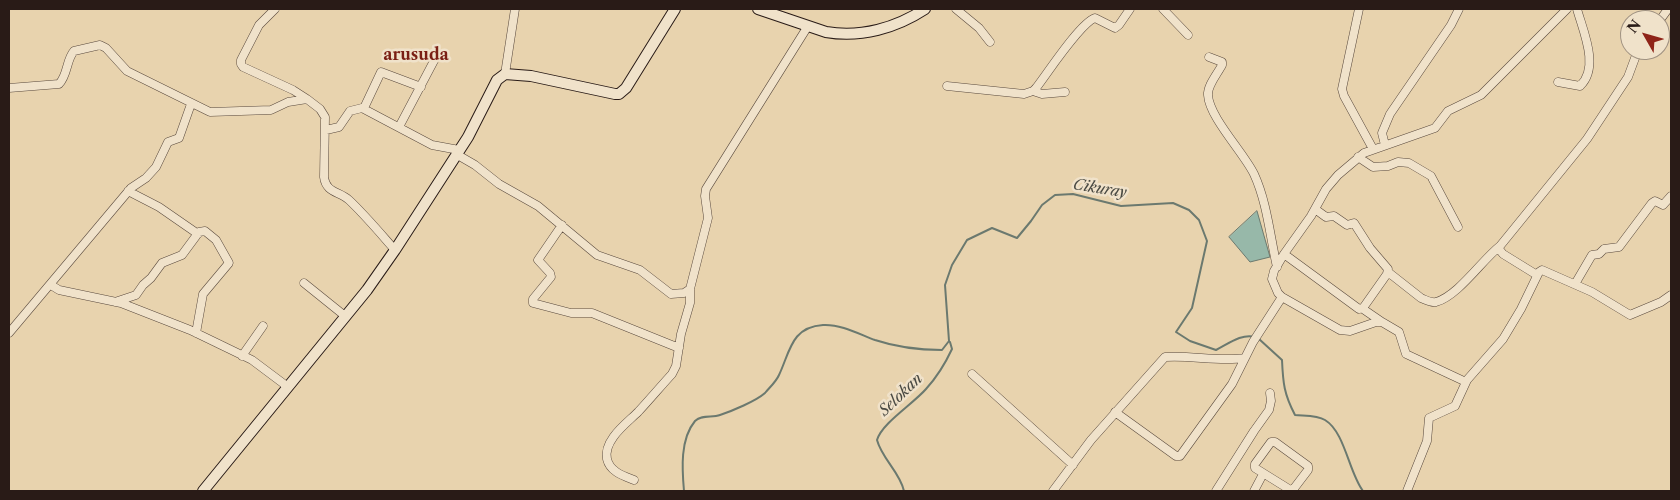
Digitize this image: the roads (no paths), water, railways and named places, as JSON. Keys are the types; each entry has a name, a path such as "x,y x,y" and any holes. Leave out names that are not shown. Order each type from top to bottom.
{"street":[{"path":"275,9 259,25 240,63 243,67 294,90 324,113 326,130 324,177 326,186 349,200 395,250"},
{"path":"505,74 515,9"},
{"path":"203,491 367,290 458,152 497,80 505,74 531,76 619,94 626,88 675,9"},
{"path":"758,9 831,33 882,30 925,9"},
{"path":"956,9 979,28 990,42"},
{"path":"947,86 1024,94 1033,91 1089,21 1095,18 1115,28 1130,9"},
{"path":"1163,9 1188,35"},
{"path":"1359,9 1343,92 1373,149"},
{"path":"1385,145 1382,133 1390,114 1451,25 1459,9"},
{"path":"1382,322 1376,322 1350,331 1343,331 1282,297 1278,293 1272,279 1277,266 1326,189 1358,157 1373,149 1435,128 1450,109 1481,95 1567,9"},
{"path":"1558,82 1580,86 1588,74 1587,44 1577,9"},
{"path":"634,480 616,472 611,467 608,461 608,449 621,428 672,374 676,366 690,303 690,289 708,214 705,196 706,189 808,26"},
{"path":"9,88 59,84 64,79 74,50 100,45 106,48 124,69 191,104 214,113 271,110 288,102 307,99"},
{"path":"399,128 436,57"},
{"path":"1209,57 1222,62 1222,65 1208,92 1208,99 1215,115 1253,172 1258,185 1277,266"},
{"path":"1315,209 1326,217 1334,216 1347,225 1354,223 1372,250 1388,269 1388,272 1421,298 1435,302 1451,293 1500,246 1587,139 1628,78 1634,60"},
{"path":"364,108 380,72 421,87"},
{"path":"1033,91 1042,94 1065,92"},
{"path":"9,333 128,191 156,168 169,141 179,138 191,104"},
{"path":"326,130 339,127 352,110 364,108 432,145 458,152 499,184 535,204 597,255 640,270 671,294 684,293 690,289"},
{"path":"1358,157 1373,167 1388,166 1404,161 1431,176 1458,227"},
{"path":"128,191 159,207 198,234"},
{"path":"1575,284 1592,255 1599,254 1605,248 1616,249 1619,247 1652,203 1655,201 1663,205 1671,196"},
{"path":"562,225 538,260 551,277 533,299 533,303 571,313 592,313 679,348"},
{"path":"115,302 136,295 143,285 153,277 160,264 182,255 198,234 201,231 205,231 211,235 229,262 203,294 196,333"},
{"path":"1500,246 1499,249 1503,254 1537,275"},
{"path":"1284,254 1340,297 1399,332 1406,354 1466,382"},
{"path":"1407,491 1427,441 1429,418 1453,408 1466,382 1480,364 1500,344 1521,309 1539,272 1542,270 1575,284 1592,292 1625,313 1632,315 1661,302 1671,295"},
{"path":"1363,309 1388,272"},
{"path":"304,283 345,316"},
{"path":"51,284 59,290 115,302 196,333 259,365 288,387"},
{"path":"1115,412 1176,456 1180,456 1232,384 1252,342 1282,297"},
{"path":"242,356 263,326"},
{"path":"1053,491 1091,440 1165,357 1179,356 1231,360 1245,358"},
{"path":"972,374 1073,465"},
{"path":"1216,491 1269,410 1270,393"},
{"path":"1275,442 1308,466 1308,470 1292,491 1264,474 1256,470 1255,464 1269,443 1275,442"},
{"path":"1254,491 1264,474"}],"waterway":[{"name":"Cikuray","path":"684,491 684,445 690,428 695,421 731,411 765,393 778,378 793,342 804,330 830,325 891,345 942,350 949,341 945,285 952,265 967,240 992,228 1017,238 1042,205 1055,195 1073,194 1121,206 1173,203 1189,210 1199,220 1207,241 1192,308 1176,332 1190,341 1216,350 1245,336 1255,337"},
{"name":"Cikuray","path":"1259,339 1282,360 1288,401 1295,415 1318,417 1332,426 1342,443 1363,491"},
{"name":"Selokan","path":"904,491 899,478 879,447 877,440 885,427 934,380 952,349 950,342"}],"district":[{"name":"arusuda","path":"416,55"}]}
